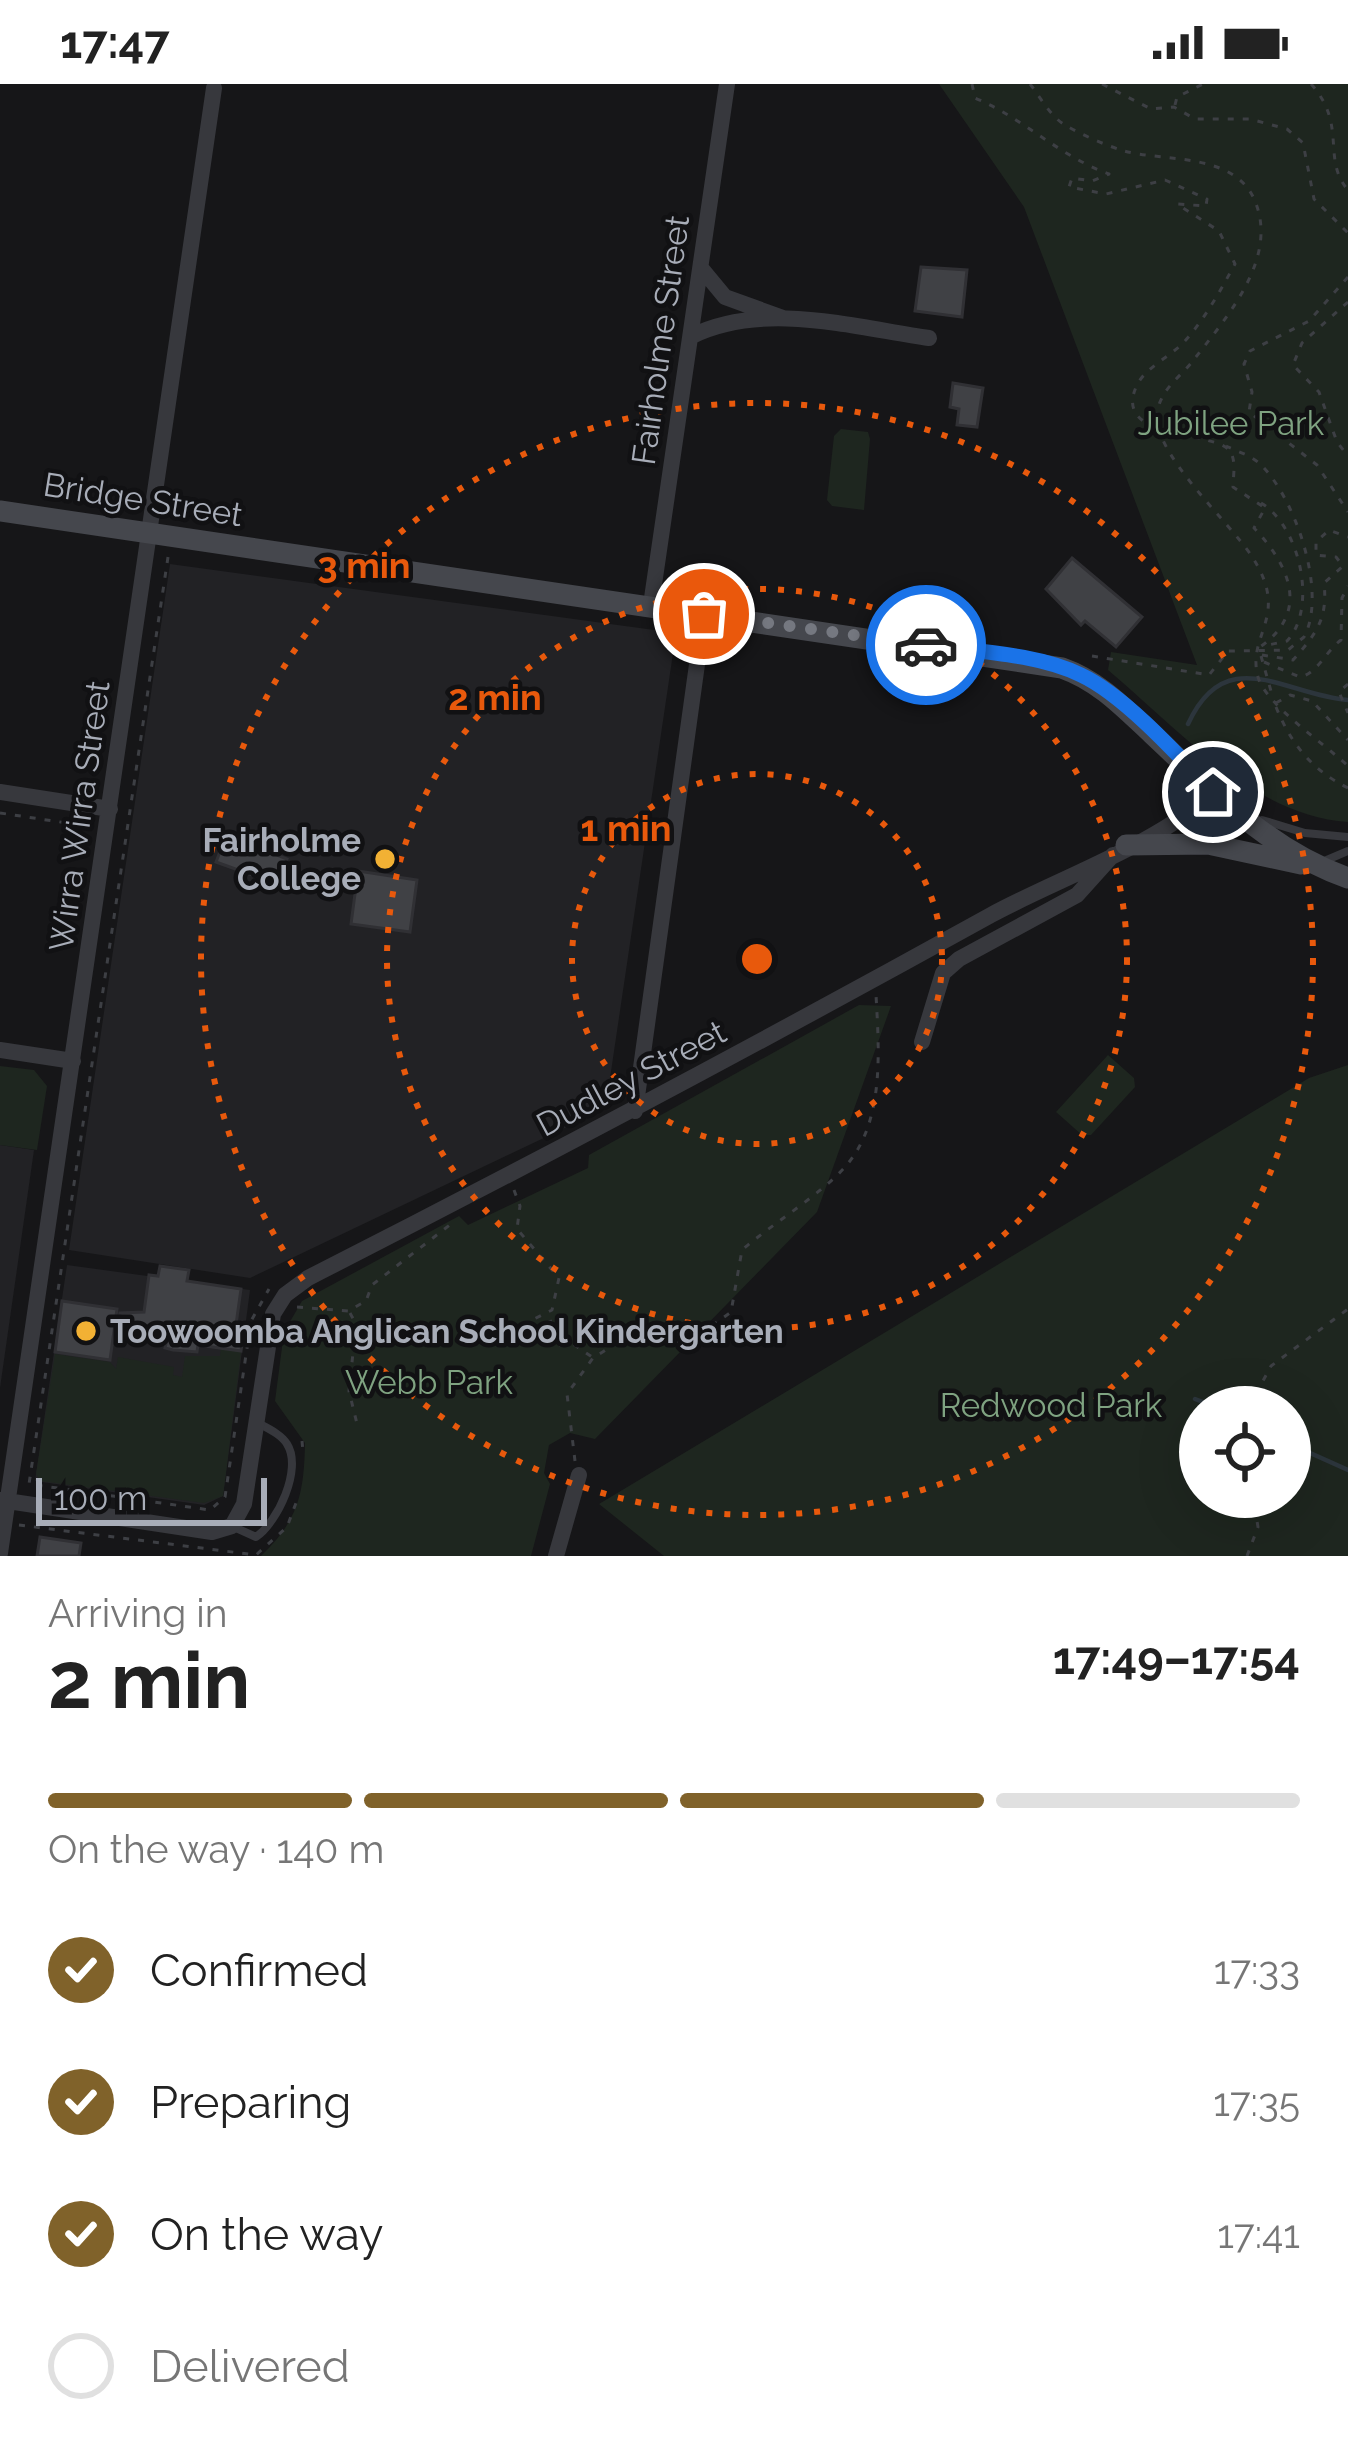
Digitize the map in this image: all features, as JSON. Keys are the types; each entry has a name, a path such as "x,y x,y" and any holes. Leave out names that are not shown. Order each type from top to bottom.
{"street":[{"name":"Fairholme Street","path":"651,605 727,84"},
{"name":"Wirra Wirra Street","path":"0,1552 214,88"},
{"path":"701,268 725,297 783,318"},
{"path":"692,336 724,322 783,318 928,338"},
{"name":"Bridge Street","path":"0,511 1062,668 1105,690 1238,813 1313,865 1348,878"},
{"path":"635,1111 704,614"},
{"path":"0,792 110,808"},
{"name":"Dudley Street","path":"274,1296 635,1111 1186,815 1213,792"},
{"path":"922,1042 943,974 959,959 1077,895 1122,848 1208,844 1313,865"},
{"path":"0,1051 74,1061"},
{"path":"4,1500 212,1532 232,1526 244,1504 274,1296"},
{"path":"556,1556 579,1475"}],"lane":[{"path":"1238,813 1305,833 1348,837"},
{"path":"1313,865 1348,851"},
{"path":"232,1526 256,1538 281,1513 291,1454 286,1441 256,1422"}],"path":[{"path":"972,84 975,98 997,107 1051,148 1109,174 1092,181 1072,178 1070,187 1106,194 1165,180 1208,200 1206,206 1177,204 1219,231 1235,264 1184,343 1140,380 1135,391 1138,413 1157,428 1222,444 1262,465 1301,534 1313,592 1310,626 1297,646 1261,654"},
{"path":"1030,84 1064,124 1126,152 1210,166 1253,194 1262,219 1257,263 1226,316 1161,396 1157,428 1171,456 1249,551 1264,580 1271,613 1258,677 1284,728 1310,763 1348,788"},
{"path":"1102,84 1151,109 1174,106 1195,119 1250,119 1287,129 1303,143 1314,200 1348,233"},
{"path":"1174,106 1177,97 1203,84"},
{"path":"1311,84 1332,115 1337,177 1348,190"},
{"path":"1348,277 1309,322 1250,351 1244,379 1252,392 1249,412 1317,465 1348,512"},
{"path":"1348,302 1302,343 1293,365 1319,392 1336,442 1348,456"},
{"path":"1222,444 1233,459 1233,487 1260,502 1285,525 1297,562 1303,614 1287,641 1261,654"},
{"path":"1260,502 1264,516 1254,528 1285,573 1291,605 1284,629 1261,654"},
{"path":"1092,656 1209,675 1228,651 1293,660 1318,634 1327,607 1324,583 1343,566 1336,557 1316,555 1316,542 1329,530 1348,537"},
{"path":"168,557 28,1484 210,1510 225,1497 251,1321 274,1296 348,1310 366,1300 372,1285 468,1210 464,1200"},
{"path":"1261,654 1300,677 1314,671 1324,653 1341,640 1342,598 1348,586"},
{"path":"1261,654 1274,704 1320,736 1348,766"},
{"path":"1348,684 1339,697 1348,712"},
{"path":"1274,704 1290,695 1312,701 1348,740"},
{"path":"0,813 91,826"},
{"path":"579,1475 567,1394 593,1358 615,1344 691,1341 730,1312 742,1250 845,1167 870,1126 879,1053 873,980"},
{"path":"515,1193 520,1206 517,1229 559,1278 552,1310 532,1322 539,1328 552,1321 557,1333 550,1337 550,1346 573,1344 593,1358"},
{"path":"348,1310 356,1324 349,1390 358,1428"},
{"path":"1260,1386 1271,1366 1348,1310"},
{"path":"1247,1556 1258,1527 1256,1518"}],"shaded area":[{"name":"Fairholme College","path":"170,564 676,633 609,1085 590,1116 250,1278 69,1250"},
{"path":"0,1145 34,1150 0,1388"},
{"path":"67,1265 250,1290 223,1496 204,1505 35,1481"}],"green space":[{"name":"Jubilee Park","path":"939,84 1348,84 1348,822 1314,816 1249,787 1189,742 1108,670 1111,652 1197,665 1024,207"},
{"path":"841,429 868,432 870,439 864,510 832,506 827,500 834,436"},
{"name":"Webb Park","path":"859,1005 891,1006 817,1212 595,1439 570,1433 549,1445 544,1473 550,1484 531,1556 261,1556 291,1518 303,1478 305,1443 275,1401 284,1332 302,1301 459,1216 468,1225 588,1168 589,1155"},
{"path":"1108,1055 1134,1078 1135,1087 1091,1135 1082,1135 1056,1112"},
{"name":"Redwood Park","path":"1348,1065 1348,1556 664,1556 599,1504 1309,1078"},
{"path":"0,1066 34,1070 47,1086 37,1150 0,1145"},
{"path":"221,1348 241,1352 223,1496 204,1503 40,1481 36,1474 55,1354 110,1362 116,1369 118,1357 174,1367 173,1375 182,1377 185,1356 220,1356"}],"building":[{"path":"921,267 967,270 962,317 915,311"},
{"path":"953,383 983,388 977,427 957,425 959,409 950,407"},
{"path":"1072,558 1142,617 1116,647 1085,621 1081,625 1046,589"},
{"path":"226,836 256,847 259,838 276,844 272,853 287,859 277,884 216,862"},
{"path":"358,871 417,880 410,932 351,924"},
{"path":"160,1266 189,1270 187,1281 241,1289 235,1332 200,1328 199,1337 242,1343 241,1351 198,1345 197,1352 173,1350 165,1348 167,1339 117,1333 120,1313 144,1312 149,1275 158,1276"},
{"name":"Toowoomba Anglican School Kindergarten","path":"62,1301 117,1309 110,1360 55,1352"},
{"path":"40,1537 81,1543 79,1556 37,1556"},
{"path":"40,1537 81,1543 79,1556 37,1556"}],"waterway":[{"path":"1188,724 1203,699 1220,685 1239,679 1259,679 1348,700"},
{"path":"1311,1453 1348,1470"}],"way so far":[{"path":"704,614 926,645"}],"place":[{"name":"Fairholme College","path":"385,859"},
{"name":"Toowoomba Anglican School Kindergarten","path":"86,1331"}],"route":[{"path":"926,645 1037,661 1077,673 1105,690 1213,792"}]}
